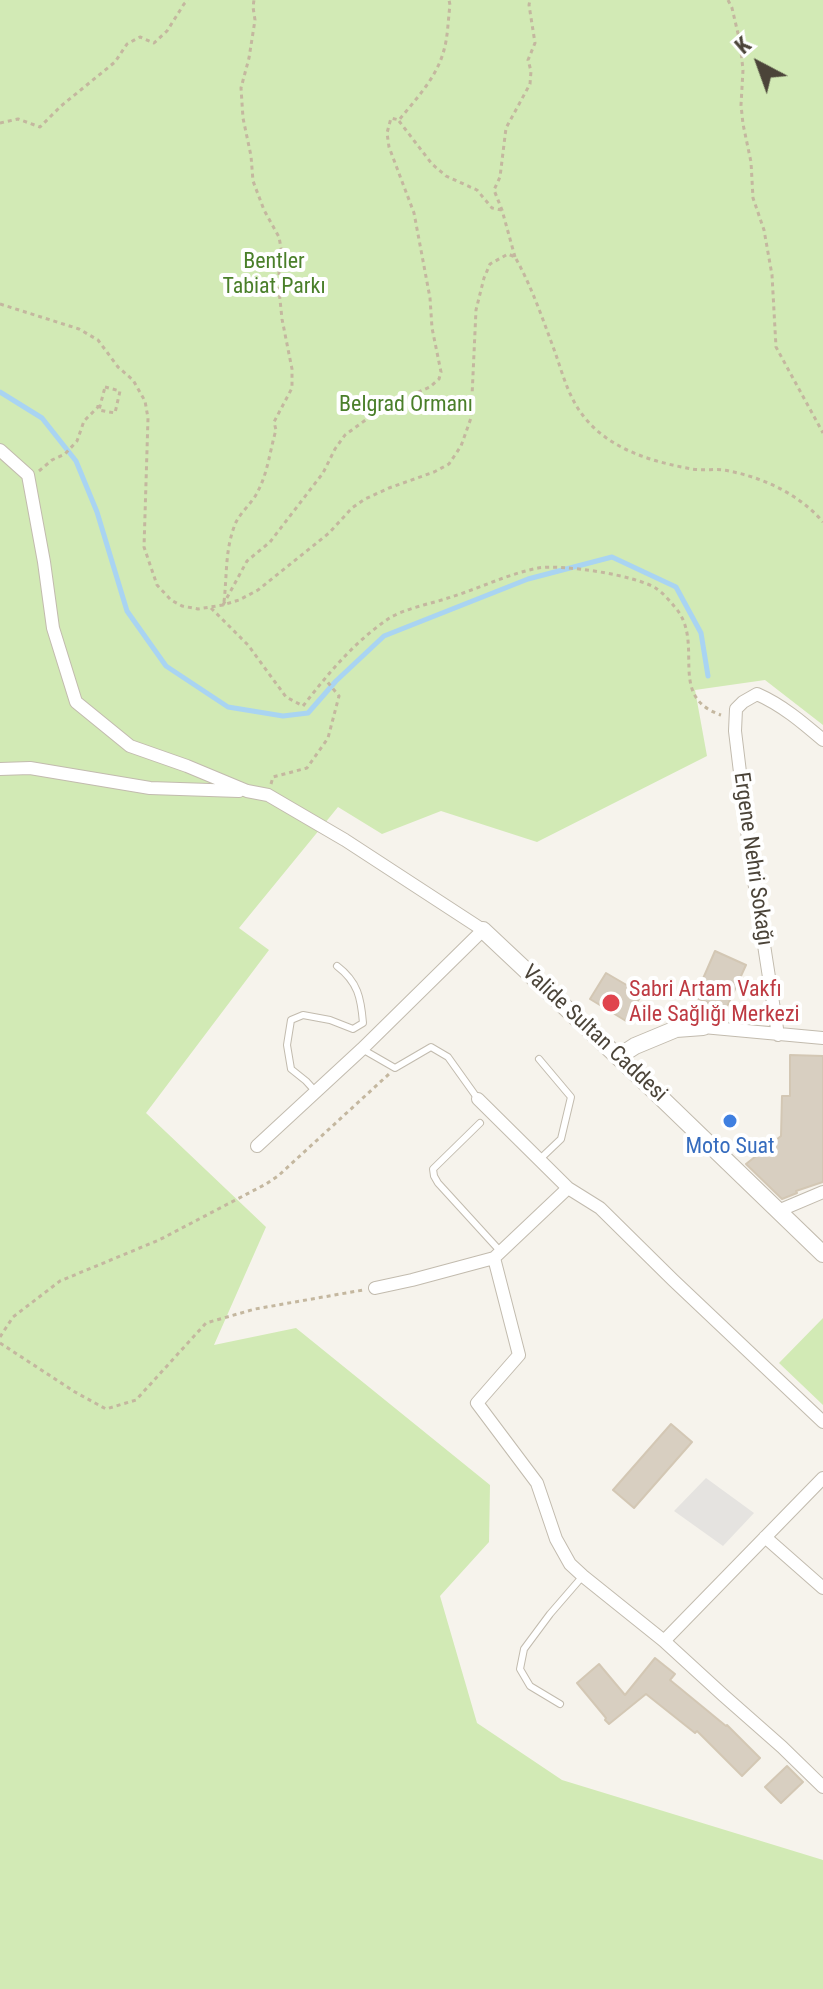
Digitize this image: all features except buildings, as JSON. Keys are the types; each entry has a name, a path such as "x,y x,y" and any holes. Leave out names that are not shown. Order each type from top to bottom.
{"street":[{"path":"0,450 28,475 53,628 76,702 130,746 247,791"},
{"path":"735,726 736,709 757,694 774,701 823,740"},
{"name":"Ergene Nehri Sokağı","path":"735,726 750,855 778,1035"},
{"path":"0,769 30,768 150,788 247,791"},
{"name":"Valide Sultan Caddesi","path":"247,791 268,795 345,840 483,930 823,1254"},
{"path":"257,1146 378,1034 483,930"},
{"path":"618,1057 635,1046 676,1029 703,1027 823,1038"},
{"path":"478,1099 568,1188 600,1208 823,1422"},
{"path":"375,1288 498,1255 568,1188"},
{"path":"778,1211 823,1192"},
{"path":"498,1255 519,1355 477,1403 537,1483 556,1539 570,1564 664,1641 823,1787"},
{"path":"664,1641 823,1478"},
{"path":"765,1537 823,1588"}],"lane":[{"path":"337,966 350,975 361,1002 363,1023 378,1034"},
{"path":"316,1092 291,1069 287,1045 291,1020 303,1015 330,1020 353,1029 363,1023"},
{"path":"362,1049 395,1068 431,1047 448,1057 478,1099"},
{"path":"539,1059 571,1097 561,1139 539,1160"},
{"path":"480,1123 433,1169 438,1183 498,1255"},
{"path":"560,1704 530,1686 520,1669 524,1649 583,1576"}],"path":[{"path":"0,123 18,119 40,127 115,62 127,44 140,37 154,43 161,37 188,0"},
{"path":"223,605 232,530 260,487 276,430 274,422 292,388 292,369 279,290 281,248 253,181 243,118 241,88 255,20 254,0"},
{"path":"399,120 439,67 445,49 449,0"},
{"path":"530,0 535,43 528,60 530,84 506,128 500,177 494,190 515,257 530,283 572,399 585,419 604,438 630,452 695,469 748,475 779,488 809,506 823,522"},
{"path":"728,0 740,42 743,70 741,105 751,162 753,198 764,230 772,275 776,347 823,433"},
{"path":"223,605 247,561 270,542 323,473 345,435 382,408 430,387 439,379 441,372 432,328 430,298 414,213 389,147 387,133 391,118 399,120 432,164 446,176 477,190 492,208 502,210"},
{"path":"0,304 89,334 133,380 145,401 148,418 144,547 157,585 171,600 182,606 211,608 258,590 329,533 365,499 449,464 461,446 471,418 476,310 484,278 490,264 508,254 515,257"},
{"path":"52,460 65,454 77,441 84,421 101,404 105,387 120,391 115,413 99,410 101,404"},
{"path":"211,608 248,645 286,697 303,706 343,656 391,617 542,567 616,575 656,588 677,608 689,635 693,696 711,712 735,726"},
{"path":"268,795 273,777 307,768 328,738 339,696 325,678"},
{"path":"375,1288 255,1309 206,1323 136,1400 106,1409 75,1392 0,1340 13,1317 60,1281 159,1240 278,1176 395,1068"}],"green space":[{"name":"Belgrad Ormanı","path":"0,0 823,0 823,725 765,680 695,690 707,756 537,842 441,811 382,834 338,807 239,928 269,950 146,1113 266,1227 214,1345 296,1328 490,1485 489,1542 440,1596 477,1723 562,1780 823,1860 823,1989 0,1989"},
{"path":"823,1318 823,1405 779,1363"}],"shaded area":[{"path":"706,1478 754,1513 723,1546 674,1511"}],"waterway":[{"path":"0,392 42,418 76,461 97,512 127,611 166,666 228,707 283,716 308,713 336,681 384,636 528,579 612,557 676,587 701,633 708,676"}],"place":[{"name":"Sabri Artam Vakfı Aile Sağlığı Merkezi","path":"611,1003"},
{"name":"Moto Suat","path":"730,1121"}],"park label":[{"name":"Bentler Tabiat Parkı","path":"274,274"}]}
